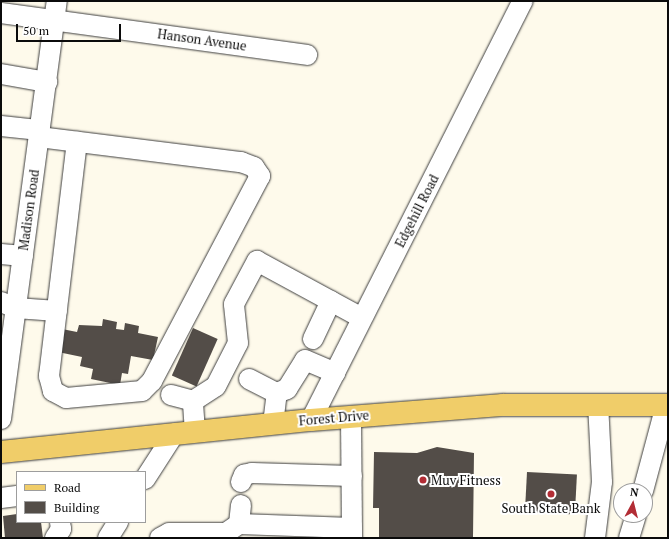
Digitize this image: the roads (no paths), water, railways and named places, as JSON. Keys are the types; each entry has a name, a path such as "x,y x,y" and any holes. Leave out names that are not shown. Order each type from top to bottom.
{"main road":[{"name":"Forest Drive","path":"1,452 311,420 503,405 667,405"}],"street":[{"name":"Edgehill Road","path":"311,420 523,1"},
{"name":"Hanson Avenue","path":"1,14 56,10 308,55"},
{"name":"Madison Road","path":"1,419 9,305 23,256 56,10"},
{"path":"1,74 47,82"},
{"path":"1,126 77,142 241,162 254,167 260,176 152,381 142,391 84,399 66,398 53,391 49,376 77,142"},
{"path":"1,254 23,256"},
{"path":"171,395 193,401 216,386 238,343 234,304 257,261 362,318"},
{"path":"313,339 331,301"},
{"path":"9,305 56,311"},
{"path":"249,379 277,393 287,389 304,360 335,373"},
{"path":"273,424 277,393"},
{"path":"193,401 195,432"},
{"path":"595,538 602,482 598,404"},
{"path":"645,483 667,405"},
{"path":"160,538 169,533 226,533 239,524 352,533 351,417"},
{"path":"146,477 174,434"},
{"path":"241,482 244,475 352,476"},
{"path":"1,498 16,496"},
{"path":"239,524 241,505"},
{"path":"55,538 61,529 60,523"},
{"path":"108,538 117,523"},
{"path":"629,538 634,523"}],"place":[{"name":"Muv Fitness","path":"423,480"},
{"name":"South State Bank","path":"551,494"}]}
